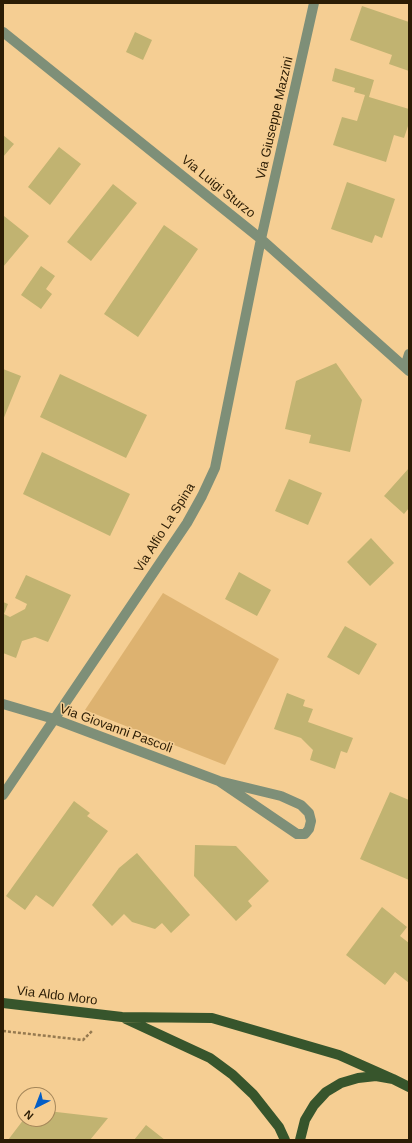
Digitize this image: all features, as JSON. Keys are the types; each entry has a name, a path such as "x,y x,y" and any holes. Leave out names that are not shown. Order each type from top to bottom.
{"main road":[{"name":"Via Aldo Moro","path":"3,1003 122,1017 212,1018 339,1055 403,1083"},
{"path":"122,1017 210,1058 233,1075 253,1094 285,1140"},
{"path":"300,1140 305,1120 314,1105 326,1092 341,1083 358,1078 376,1076 403,1083"}],"street":[{"name":"Via Giuseppe Mazzini","path":"261,239 314,3"},
{"name":"Via Luigi Sturzo","path":"3,32 261,239 407,369"},
{"name":"Via Alfio La Spina","path":"3,795 187,524 215,468 261,239"},
{"path":"407,369 409,354"},
{"name":"Via Giovanni Pascoli","path":"3,704 54,719 219,781"},
{"path":"219,781 281,796 301,805 309,813 311,821 309,829 305,834 297,834 219,781"}],"path":[{"name":"Via Aldo Moro","path":"3,1031 83,1040 109,1016"}],"shaded area":[{"path":"163,593 279,659 225,765 85,710"}],"building":[{"path":"362,6 409,22 409,71 389,64 392,55 350,40"},
{"path":"135,32 152,40 143,60 126,52"},
{"path":"335,68 374,80 369,97 409,109 409,123 404,138 394,135 386,162 333,145 342,117 357,121 365,95 354,92 355,88 332,81"},
{"path":"3,135 14,144 3,157"},
{"path":"59,147 81,164 50,205 28,187"},
{"path":"347,182 395,199 382,238 375,235 372,243 331,229"},
{"path":"113,184 137,203 91,261 67,242"},
{"path":"4,216 29,236 3,267 3,217"},
{"path":"164,225 198,249 138,337 104,314"},
{"path":"41,266 55,276 46,289 52,294 41,309 21,295"},
{"path":"336,363 362,400 350,452 309,443 311,435 285,429 296,381"},
{"path":"3,369 21,376 3,420"},
{"path":"60,374 147,415 126,458 40,417"},
{"path":"42,452 130,494 110,536 23,494"},
{"path":"409,468 409,508 404,514 384,496"},
{"path":"289,479 322,493 308,525 275,511"},
{"path":"371,538 394,563 370,586 347,562"},
{"path":"239,572 271,590 257,616 225,599"},
{"path":"26,575 71,595 48,642 35,637 22,641 16,658 3,653 3,602 8,604 4,614 10,617 25,609 27,604 15,598"},
{"path":"345,626 377,644 359,675 327,657"},
{"path":"287,693 305,700 303,706 313,709 308,722 353,738 347,753 341,751 335,769 310,760 313,750 301,738 274,729"},
{"path":"390,792 409,800 409,880 360,859"},
{"path":"74,801 90,813 87,816 108,831 53,907 36,895 25,910 6,896"},
{"path":"195,845 236,846 269,881 248,901 252,906 236,921 194,876"},
{"path":"137,853 190,915 171,933 162,923 155,929 132,922 124,914 112,926 92,905 119,868"},
{"path":"382,907 407,927 400,936 409,943 409,983 395,972 385,985 346,955"},
{"path":"56,1112 108,1118 90,1140 8,1140 18,1127 56,1127"},
{"path":"146,1125 165,1140 134,1140"}]}
